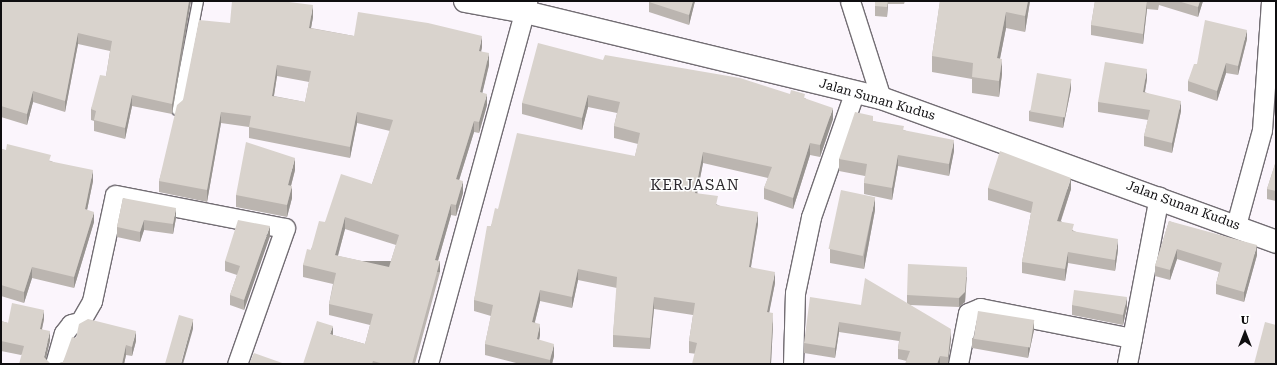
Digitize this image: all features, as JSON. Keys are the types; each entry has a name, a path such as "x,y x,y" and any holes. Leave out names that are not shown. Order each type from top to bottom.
{"main road":[{"name":"Jalan Sunan Kudus","path":"465,1 526,6 881,98 1236,225 1276,242"}],"street":[{"path":"850,1 881,98"},
{"path":"1236,225 1262,130 1271,1"},
{"path":"428,364 526,6"},
{"path":"793,364 795,293 811,217 855,91"},
{"path":"55,364 64,333 71,324 80,322 92,301 115,195 285,228 237,364"},
{"path":"1126,364 1159,197"},
{"path":"958,364 968,313 980,308 1132,338"}],"lane":[{"path":"177,110 198,1"}],"building":[{"path":"1,1 189,1 172,104 132,95 125,128 94,120 96,111 91,109 100,75 106,76 112,41 78,33 65,101 33,91 27,114 1,106"},
{"path":"232,1 281,1 313,5 309,28 354,36 358,12 428,23 482,36 479,51 489,53 480,92 487,94 479,122 474,121 456,179 463,181 456,205 451,204 435,260 440,261 412,364 384,364 373,361 372,364 303,364 317,321 333,326 330,334 365,344 373,314 329,304 336,273 303,265 307,249 311,250 319,221 325,222 341,174 372,184 393,120 357,112 350,147 249,127 251,116 221,112 207,190 159,181 177,105 183,100 199,20 230,23","holes":["277,65 311,71 305,102 272,96","345,217 399,235 389,267 335,255"]},
{"path":"649,1 693,1 689,15"},
{"path":"875,1 888,1 887,7 875,6"},
{"path":"940,1 1028,1 1025,16 1006,12 997,58 1002,59 999,81 972,77 973,63 932,56"},
{"path":"1095,1 1147,1 1143,34 1091,25"},
{"path":"1178,1 1200,1 1198,7"},
{"path":"1205,20 1247,30 1238,66 1226,63 1217,91 1188,81 1194,64 1197,64"},
{"path":"538,43 603,60 605,55 740,78 790,94 791,90 805,94 804,98 833,108 820,145 810,143 793,198 764,188 772,167 703,152 695,193 718,196 716,205 758,212 749,267 775,272 767,312 773,313 770,363 777,364 692,364 697,343 689,341 695,303 654,297 650,338 613,335 617,277 578,269 572,297 540,290 532,322 540,324 537,339 554,344 550,360 485,344 493,305 474,300 487,226 491,226 495,208 498,209 517,133 635,156 640,133 614,126 620,102 588,95 582,118 522,103"},
{"path":"1105,62 1147,69 1143,92 1181,101 1172,143 1144,136 1150,110 1098,102"},
{"path":"1037,73 1071,79 1065,117 1030,111"},
{"path":"855,112 873,116 873,121 904,126 903,130 954,140 949,164 898,155 892,188 864,183 867,164 839,159"},
{"path":"246,142 295,158 288,185 292,186 287,205 236,195"},
{"path":"7,144 51,155 49,161 93,170 85,209 94,212 74,277 32,267 24,292 1,285 1,149 6,150"},
{"path":"1000,151 1071,178 1057,221 1074,224 1072,231 1118,239 1115,260 1068,252 1065,269 1022,262 1033,202 988,188"},
{"path":"1276,161 1276,191 1267,189"},
{"path":"841,190 875,197 863,256 829,249"},
{"path":"123,198 176,208 173,224 144,220 140,232 117,227"},
{"path":"238,220 270,226 244,300 230,295 240,266 225,261"},
{"path":"1169,221 1257,245 1244,292 1216,284 1222,263 1177,249 1170,270 1155,266"},
{"path":"908,264 967,267 965,292 959,298 907,295"},
{"path":"865,278 951,329 948,357 940,356 937,364 905,364 910,351 898,349 901,332 839,322 835,348 804,343 810,297 861,305"},
{"path":"1074,290 1127,297 1123,315 1072,305"},
{"path":"12,303 44,310 40,329 50,331 44,357 51,364 19,364 24,346 1,341 1,321 8,323"},
{"path":"978,311 1034,320 1030,348 974,339"},
{"path":"179,315 193,319 181,364 165,364"},
{"path":"88,319 136,331 132,347 126,345 122,364 56,364 63,362 72,337 76,338 79,324"},
{"path":"1265,322 1276,325 1276,364 1254,364"},
{"path":"254,353 285,364 249,364"}],"district":[{"name":"KERJASAN","path":"695,186"}]}
